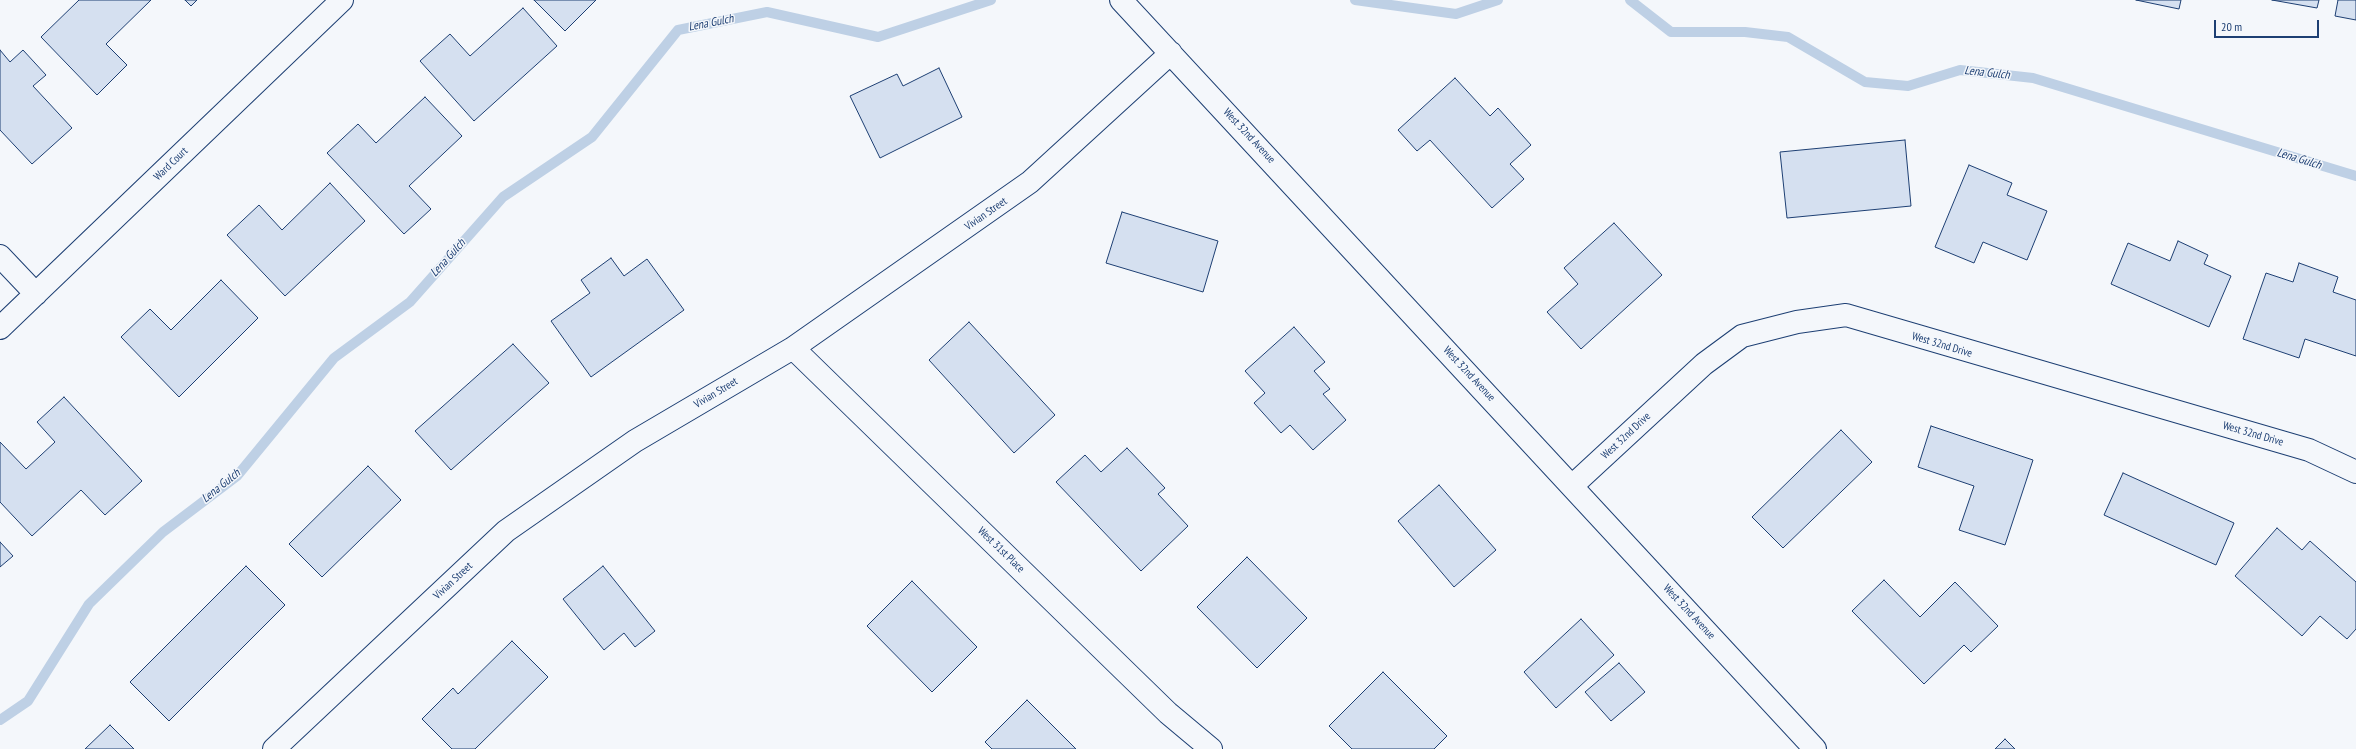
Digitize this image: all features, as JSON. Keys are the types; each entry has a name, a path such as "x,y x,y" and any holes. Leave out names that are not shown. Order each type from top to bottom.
{"street":[{"name":"Ward Court","path":"0,328 342,0"},
{"name":"West 32nd Avenue","path":"1121,0 1815,749"},
{"name":"Vivian Street","path":"274,749 506,531 635,441 793,348 1030,182 1171,53"},
{"path":"0,256 36,294"},
{"name":"West 32nd Drive","path":"1572,486 1704,364 1742,336 1797,322 1846,315 2309,450 2356,472"},
{"name":"West 31st Place","path":"793,348 1168,712 1211,749"}],"building":[{"path":"79,0 151,0 106,44 127,65 97,95 41,37"},
{"path":"185,0 197,0 191,6"},
{"path":"534,0 596,0 565,31"},
{"path":"2136,0 2181,0 2179,9"},
{"path":"2272,0 2319,0 2317,8"},
{"path":"2338,0 2356,0 2356,20 2335,16"},
{"path":"523,8 557,46 474,121 420,61 450,34 470,56"},
{"path":"0,50 10,62 23,50 46,75 33,86 72,128 32,164 0,130"},
{"path":"939,68 962,117 880,158 850,96 897,74 903,86"},
{"path":"1455,78 1490,116 1498,108 1531,145 1510,164 1524,179 1492,208 1430,140 1417,151 1398,130"},
{"path":"425,97 462,136 409,186 431,209 404,234 327,153 358,124 376,143"},
{"path":"1905,140 1911,206 1787,218 1780,152"},
{"path":"1969,165 2012,183 2007,195 2047,211 2027,260 1983,242 1974,263 1935,247"},
{"path":"330,183 365,221 285,296 227,235 259,205 282,230"},
{"path":"1122,212 1218,241 1203,292 1106,263"},
{"path":"1614,223 1662,275 1581,349 1547,312 1578,284 1564,268"},
{"path":"2178,241 2208,255 2204,264 2231,276 2209,327 2111,284 2128,243 2170,261"},
{"path":"611,258 624,276 647,259 684,310 591,377 551,321 590,293 581,280"},
{"path":"2299,263 2338,277 2333,292 2356,300 2356,356 2305,339 2299,358 2243,339 2266,273 2293,282"},
{"path":"221,280 258,318 179,397 121,337 150,309 171,330"},
{"path":"969,322 1055,415 1014,453 929,360"},
{"path":"1294,327 1325,362 1314,371 1330,389 1323,394 1346,420 1313,450 1290,425 1281,433 1254,403 1265,393 1245,371"},
{"path":"513,344 549,383 451,470 415,431"},
{"path":"64,397 142,481 105,515 81,490 32,536 0,502 0,442 26,469 55,442 37,422"},
{"path":"1931,426 2033,460 2005,545 1959,530 1974,486 1918,467"},
{"path":"1841,430 1872,462 1783,548 1752,517"},
{"path":"1127,448 1165,488 1158,494 1188,526 1141,571 1056,482 1085,455 1101,472"},
{"path":"368,466 401,500 322,577 289,544"},
{"path":"2123,473 2234,523 2216,565 2104,515"},
{"path":"1439,485 1496,550 1454,587 1398,521"},
{"path":"2277,528 2302,550 2310,541 2356,582 2356,629 2347,639 2320,616 2302,636 2235,576"},
{"path":"0,542 13,556 0,567"},
{"path":"1247,557 1307,618 1257,668 1197,607"},
{"path":"246,566 285,605 169,721 130,682"},
{"path":"603,566 655,631 635,647 624,633 604,650 563,599"},
{"path":"1884,580 1920,617 1955,582 1998,626 1971,652 1964,645 1924,684 1852,611"},
{"path":"912,581 977,647 932,692 867,626"},
{"path":"1581,619 1614,655 1556,708 1524,672"},
{"path":"512,641 548,677 475,749 452,749 422,719 453,688 458,694"},
{"path":"1619,663 1645,692 1611,721 1585,692"},
{"path":"1383,672 1447,736 1434,749 1352,749 1329,726"},
{"path":"1027,700 1076,749 992,749 985,742"},
{"path":"110,725 134,749 85,749"},
{"path":"2005,739 2015,749 1995,749"}],"waterway":[{"name":"Lena Gulch","path":"0,720 28,701 89,604 163,532 237,476 334,358 410,302 503,197 592,137 678,30 767,12 878,37 991,0"},
{"name":"Lena Gulch","path":"1355,0 1456,14 1498,0"},
{"name":"Lena Gulch","path":"1630,0 1671,32 1745,32 1788,37 1865,82 1908,86 1960,70 2033,78 2356,176"}]}
